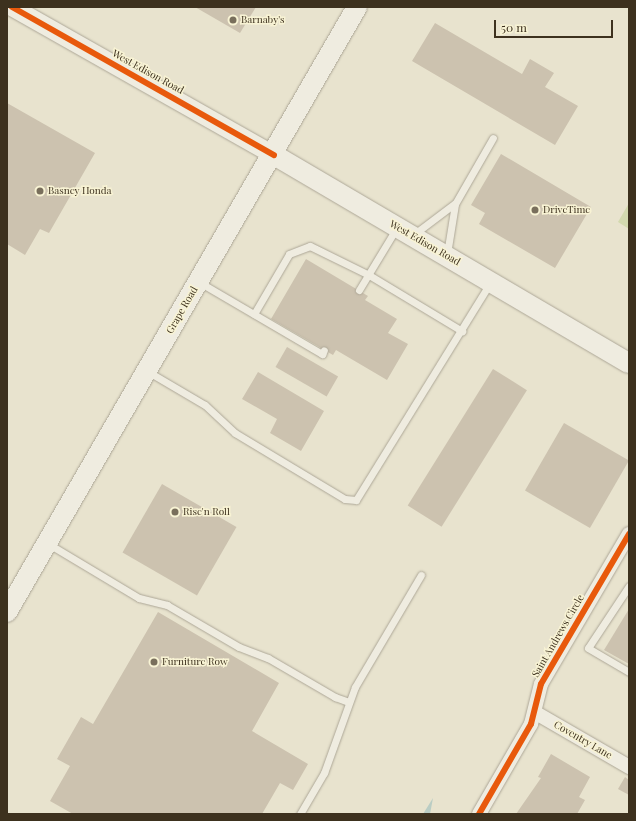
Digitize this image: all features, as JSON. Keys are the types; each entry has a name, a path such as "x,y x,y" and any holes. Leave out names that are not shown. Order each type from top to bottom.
{"main road":[{"name":"Grape Road","path":"7,612 146,371 274,155 357,7"},
{"name":"West Edison Road","path":"274,155 629,363"}],"street":[{"name":"West Edison Road","path":"12,7 274,155"},
{"name":"Saint Andrews Circle","path":"479,814 536,713 541,684 629,534"},
{"name":"Coventry Lane","path":"536,713 629,767"}],"lane":[{"path":"447,256 455,204 493,138"},
{"path":"359,290 369,275 405,231 455,204"},
{"path":"254,314 289,254 310,246 369,275 462,330"},
{"path":"198,282 322,354 324,350"},
{"path":"146,371 205,405 235,433 345,499 356,500 491,282"},
{"path":"47,543 139,598 167,605 240,647 268,658 334,697 349,702"},
{"path":"300,814 324,773 349,702 422,575"},
{"path":"629,586 588,648 629,672"}],"green space":[{"path":"629,203 629,229 618,222"}],"shaded area":[{"path":"433,798 430,814 423,814"}],"building":[{"name":"Barnaby's","path":"195,7 256,7 240,33"},
{"path":"435,23 522,74 530,59 554,73 545,87 578,106 555,145 412,61"},
{"name":"Basney Honda","path":"7,103 95,153 49,233 40,229 25,255 7,244"},
{"name":"DriveTime","path":"501,154 591,207 555,268 479,224 485,213 471,205"},
{"path":"306,259 368,296 365,300 397,319 388,333 408,344 387,380 336,350 333,355 271,319"},
{"path":"287,347 338,376 327,396 276,367"},
{"path":"493,369 527,390 442,527 408,506"},
{"path":"258,372 324,411 301,451 270,433 277,419 242,399"},
{"path":"564,423 629,460 590,528 525,491"},
{"path":"162,484 236,527 197,595 123,552"},
{"path":"629,609 629,664 604,650"},
{"path":"158,612 279,683 252,731 308,764 293,790 280,783 262,814 73,814 50,801 70,766 57,759 81,717 93,724"},
{"path":"551,754 590,777 579,797 585,800 577,814 516,814 541,778 538,777"},
{"path":"625,777 629,780 629,795 618,789"}],"cycle path":[{"path":"12,7 274,155"},
{"path":"479,814 531,724 541,684 629,534"}],"place":[{"name":"Barnaby's","path":"233,20"},
{"name":"Basney Honda","path":"40,191"},
{"name":"DriveTime","path":"535,210"},
{"name":"Rise'n Roll","path":"175,512"},
{"name":"Furniture Row","path":"154,662"}]}
